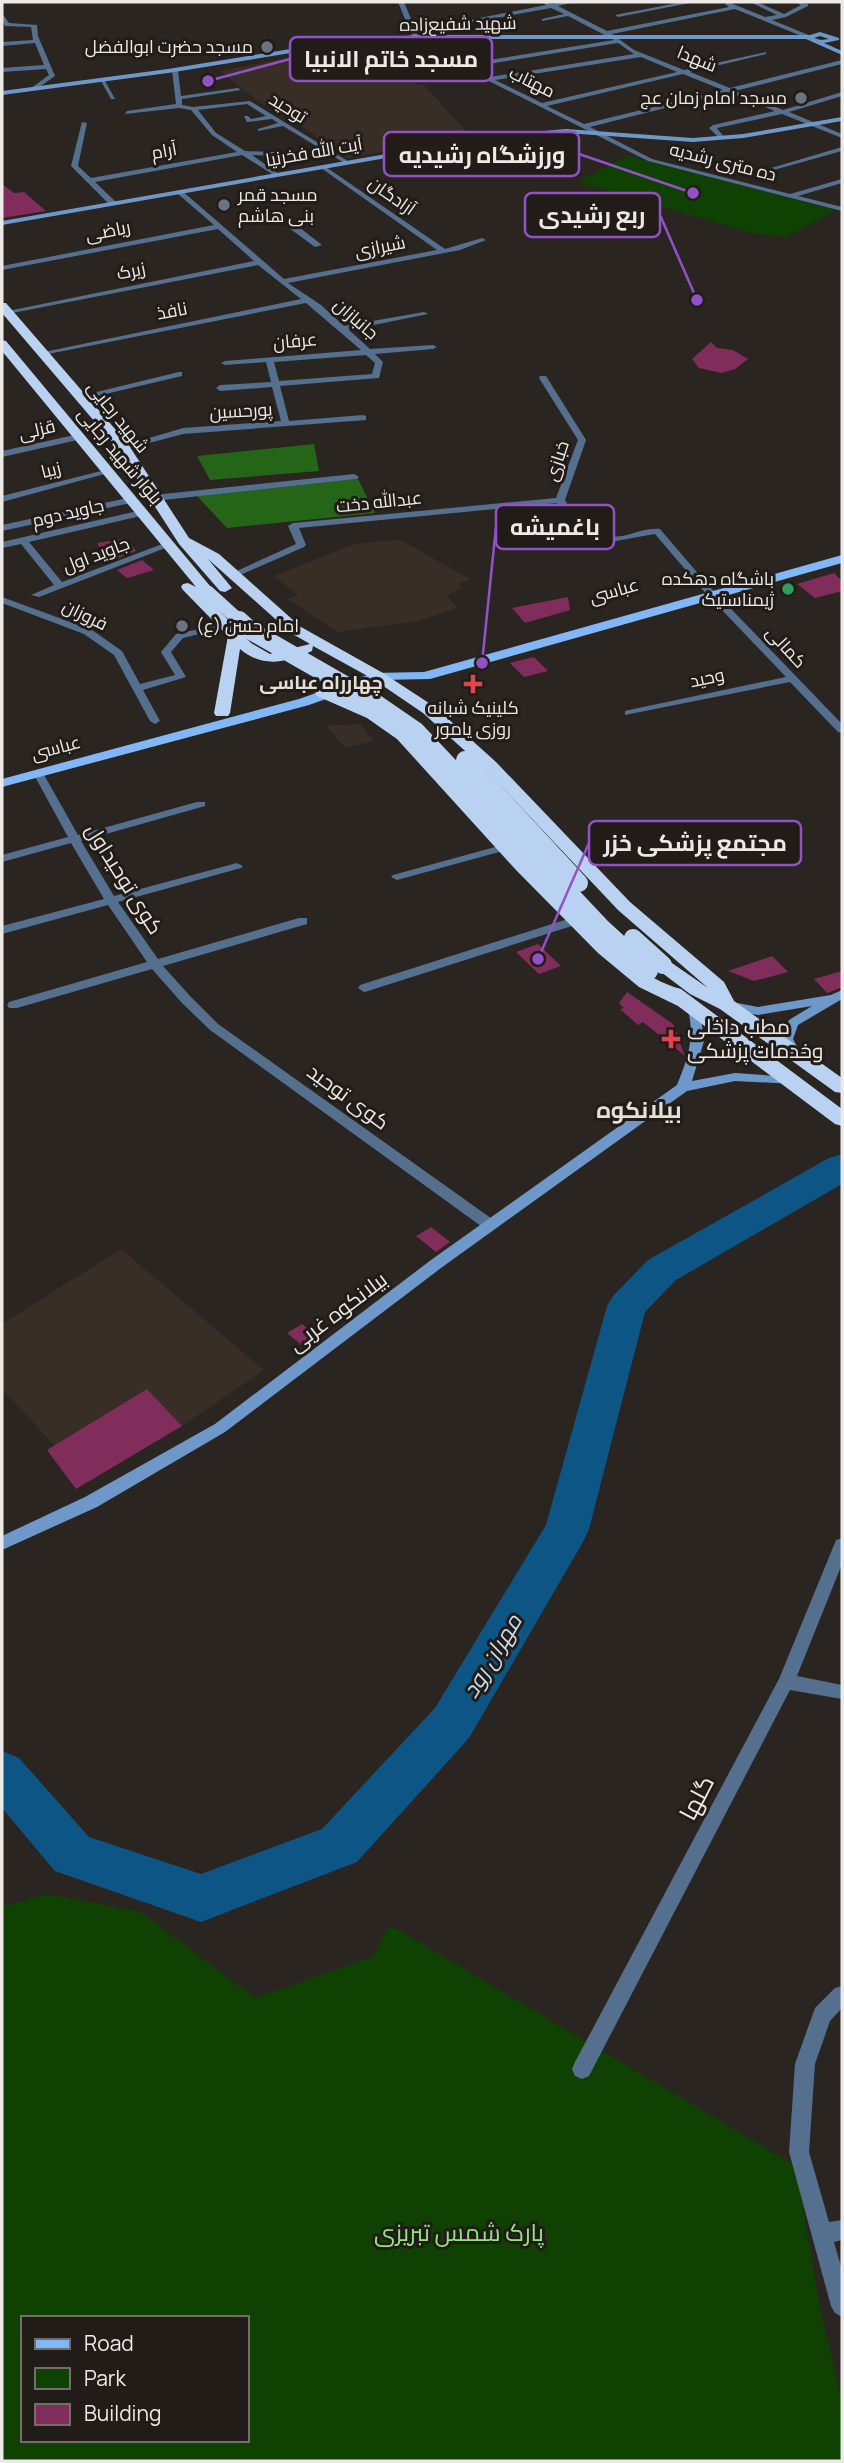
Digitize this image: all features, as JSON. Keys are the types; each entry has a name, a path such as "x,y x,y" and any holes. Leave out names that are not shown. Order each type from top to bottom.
{"highway":[{"name":"شهید رجایی","path":"4,309 123,447 184,541 214,557 230,581"},
{"name":"بلوار شهید رجایی","path":"2,344 208,592 251,631 368,698 416,731 602,928 656,968"},
{"path":"168,545 178,576 248,650 262,658 280,659 309,647 312,640"},
{"path":"230,581 256,597 312,640 378,676 429,710 526,803 624,906 717,986 727,1005"},
{"path":"230,581 267,626 425,722 516,813 689,1005"},
{"path":"222,713 231,631"},
{"path":"323,694 373,715 403,736 574,921 646,983 689,1005 840,1117"},
{"path":"478,816 482,805 493,799 511,798 526,803"},
{"path":"656,968 727,1005 842,1087"}],"main road":[{"name":"عباسى","path":"2,783 304,702 378,676 425,676 842,548"},
{"name":"عباسى","path":"708,591 842,559"},
{"name":"عباسى","path":"2,775 222,713 302,693 323,694"}],"street":[{"path":"401,2 415,37"},
{"name":"شهدا","path":"545,2 642,54 842,136"},
{"path":"452,24 572,2"},
{"path":"618,16 692,2"},
{"path":"723,2 842,52"},
{"path":"753,2 784,16"},
{"path":"765,19 784,16 806,5 798,2"},
{"path":"606,33 736,7"},
{"path":"651,9 673,19"},
{"path":"544,20 570,14"},
{"path":"2,15 8,25 34,25 52,76 33,89"},
{"path":"810,39 838,29"},
{"path":"820,34 839,37"},
{"name":"شهید شفیع‌زاده","path":"2,93 175,70 315,47 415,37 810,39"},
{"name":"مهتاب","path":"415,37 431,50 601,133"},
{"path":"830,42 839,37"},
{"path":"416,74 617,39"},
{"path":"810,39 830,42 842,52"},
{"path":"2,44 38,41"},
{"path":"542,105 764,53"},
{"path":"489,79 642,54"},
{"path":"586,126 842,62"},
{"path":"2,71 49,68"},
{"path":"175,70 179,102"},
{"path":"102,80 113,98"},
{"path":"127,113 238,90"},
{"path":"721,138 712,128 842,94"},
{"path":"179,102 193,109 214,134 277,175"},
{"name":"توحید","path":"193,109 248,102 348,163"},
{"path":"263,111 246,115 249,121 272,117"},
{"name":"آیت الله فخرنیا","path":"2,223 501,136 547,131 693,140 842,119"},
{"path":"84,123 74,166 113,203"},
{"path":"260,130 283,124"},
{"name":"ده متری رشدیه","path":"601,133 650,160 842,209"},
{"path":"754,174 842,149"},
{"name":"آرام","path":"89,181 243,153 298,155"},
{"name":"آزادگان","path":"323,167 443,251"},
{"path":"792,195 842,181"},
{"name":"جانبازان","path":"181,192 379,362 376,376 220,388"},
{"name":"ریاضی","path":"2,268 220,226"},
{"path":"292,226 318,246"},
{"name":"شیرازی","path":"283,282 443,251 482,240"},
{"name":"زیرک","path":"4,309 261,262"},
{"name":"نافذ","path":"43,353 308,300"},
{"path":"343,329 424,314"},
{"name":"عرفان","path":"225,363 433,347"},
{"path":"269,359 286,424"},
{"path":"80,397 179,374"},
{"name":"خبازی","path":"543,378 582,440 560,500 568,518 582,531 607,541 657,531 708,591"},
{"name":"پورحسین","path":"123,447 183,431 363,418"},
{"name":"قزلی","path":"2,454 79,437"},
{"name":"زیبا","path":"2,499 108,472"},
{"path":"155,498 354,477"},
{"path":"2,528 132,500"},
{"name":"عبدالله دخت","path":"230,581 300,545 293,526 560,500"},
{"name":"جاوید دوم","path":"2,545 142,513"},
{"path":"23,540 60,586"},
{"name":"جاوید اول","path":"36,595 168,545"},
{"name":"کمالی","path":"708,591 842,730"},
{"name":"فروزان","path":"2,600 88,632 118,653 155,721"},
{"path":"138,688 181,677 166,652 180,636 231,631"},
{"name":"وحید","path":"629,712 791,678"},
{"name":"کوی توحیداول","path":"38,773 110,900 184,1001"},
{"path":"2,859 201,804"},
{"path":"397,877 506,847"},
{"path":"2,930 237,866"},
{"path":"13,1004 303,921"},
{"path":"364,988 574,921"},
{"path":"727,1005 758,1010 837,996"},
{"path":"794,1052 788,1038 793,1023 837,996"},
{"name":"کوی توحید","path":"184,1001 214,1027 490,1225"},
{"path":"683,1087 699,1048 700,1029 689,1005"},
{"name":"بیلانکوه غربی","path":"2,1543 91,1502 220,1428 490,1225 683,1087 735,1077 790,1081"},
{"name":"گلها","path":"582,2069 786,1682 842,1545"},
{"path":"786,1682 842,1692"},
{"path":"842,1995 821,2015 804,2064 799,2152 832,2232 842,2306"}],"shaded area":[{"path":"353,49 362,55 394,54 418,85 424,85 471,137 347,158 270,104 263,105 220,71 309,54"},
{"path":"400,540 470,579 459,584 463,587 447,596 457,608 419,621 337,632 288,599 298,595 274,576 354,544"},
{"path":"360,724 374,741 345,748 326,726"},
{"path":"121,1249 264,1370 182,1426 147,1389 55,1446 2,1389 2,1324"}],"green space":[{"path":"627,156 835,210 787,237 752,233 578,182"},
{"path":"314,444 319,471 210,480 197,456"},
{"path":"358,479 375,513 227,528 197,496"},
{"name":"پارک شمس تبریزی","path":"48,1894 141,1912 255,1998 372,1957 390,1925 796,2166 821,2314 842,2400 842,2461 2,2461 2,1907"}],"building":[{"path":"2,184 14,193 24,192 46,211 2,218"},
{"path":"711,342 717,348 733,350 748,359 735,369 722,373 699,368 692,359"},
{"path":"127,538 136,551 108,562 97,543"},
{"path":"142,560 154,570 127,578 117,570"},
{"path":"834,573 842,581 842,591 815,598 797,584"},
{"path":"568,597 570,610 525,623 512,608"},
{"path":"534,657 548,671 524,677 510,663"},
{"path":"538,944 561,966 539,974 516,952"},
{"path":"772,956 788,972 754,981 728,971"},
{"path":"842,971 842,987 827,993 814,979"},
{"path":"627,992 673,1024 685,1056 643,1022 638,1025 620,1009 624,1008 619,1003"},
{"path":"431,1227 450,1242 436,1252 416,1236"},
{"path":"302,1324 318,1337 304,1347 287,1333"},
{"path":"147,1389 182,1426 76,1489 47,1450"}],"waterway":[{"name":"مهران رود","path":"2,1773 73,1855 201,1898 339,1846 452,1723 567,1529 627,1306 662,1270 842,1167"}],"place":[{"name":"مسجد حضرت ابوالفضل","path":"267,47"},
{"name":"مسجد خاتم الانبیا","path":"208,81"},
{"name":"مسجد امام زمان عج","path":"801,98"},
{"name":"ورزشگاه رشیدیه","path":"693,193"},
{"name":"مسجد قمر بنی هاشم","path":"224,205"},
{"name":"ربع رشیدی","path":"697,300"},
{"name":"باشگاه دهکده ژیمناستیک","path":"788,589"},
{"name":"امام حسن (ع)","path":"182,626"},
{"name":"باغمیشه","path":"482,663"},
{"name":"کلینیک شبانه روزی یامور","path":"473,684"},
{"name":"مجتمع پزشکی خزر","path":"538,959"},
{"name":"مطب داخلی وخدمات پزشکی","path":"671,1039"}],"district":[{"name":"چهارراه عباسی","path":"321,682"},
{"name":"بیلانکوه","path":"639,1110"}]}
